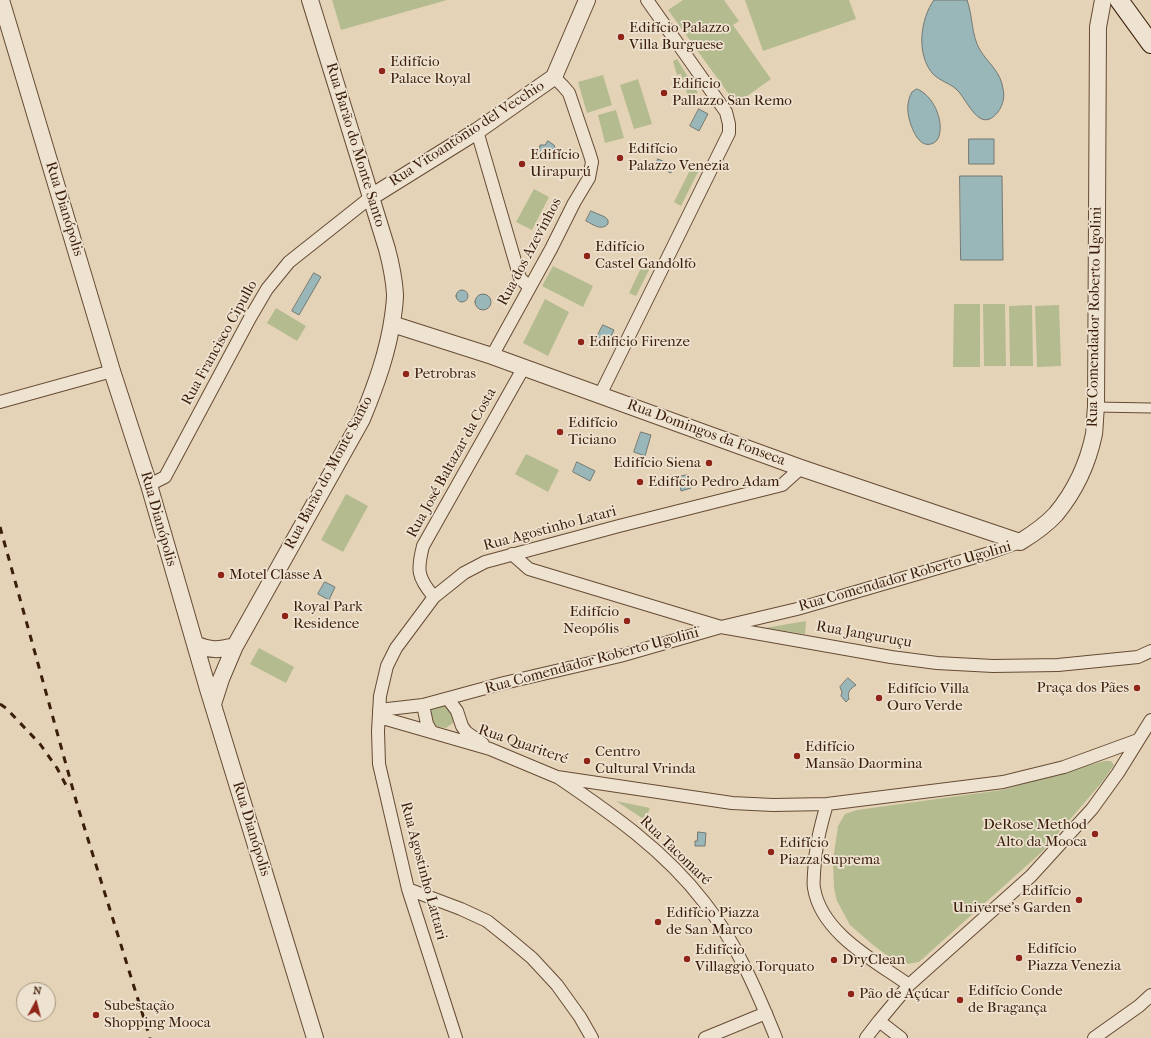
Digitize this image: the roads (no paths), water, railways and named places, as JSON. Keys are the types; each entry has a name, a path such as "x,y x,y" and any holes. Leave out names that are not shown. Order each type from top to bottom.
{"main road":[{"path":"1119,0 1151,44"}],"street":[{"name":"Rua Dianópolis","path":"2,0 112,371 149,485 212,704 315,1038"},
{"name":"Rua Barão do Monte Santo","path":"212,704 235,646 362,419 378,380 388,348 392,324 395,296 392,269 387,249 310,0"},
{"name":"Rua Vitoantônio del Vecchio","path":"371,197 477,131 554,77 587,0"},
{"path":"600,395 729,134 730,124 726,112 647,0"},
{"name":"Rua Comendador Roberto Ugolini","path":"379,713 423,705 504,683 620,656 721,627 797,609 986,554 1020,542 1037,531 1056,514 1070,495 1081,473 1087,459 1094,434 1096,407 1098,27 1103,0"},
{"name":"Rua dos Azevinhos","path":"492,356 589,178 592,168 590,155 569,93 554,77"},
{"path":"477,131 520,278 530,288"},
{"name":"Rua Francisco Cipullo","path":"149,485 165,477 250,318 267,290 289,262 371,197"},
{"name":"Rua Domingos da Fonseca","path":"392,324 524,367 801,468 1020,542"},
{"name":"Rua José Baltazar da Costa","path":"434,597 424,585 420,575 419,565 424,546 524,367"},
{"path":"0,402 112,371"},
{"path":"1096,407 1151,408"},
{"name":"Rua Agostinho Latari","path":"379,713 382,683 387,666 396,648 434,597 474,567 512,554 782,485 801,468"},
{"name":"Rua Janguruçu","path":"512,554 529,569 721,627 890,657 937,663 993,666 1072,663 1138,657 1151,652"},
{"path":"195,644 206,649 217,650 235,646"},
{"path":"448,699 457,711 462,726 466,732 490,749"},
{"path":"423,705 427,724 431,731"},
{"name":"Rua Quariteré","path":"379,713 490,749 557,777 732,803 827,804 1003,782 1064,767 1138,740"},
{"name":"Rua Agostinho Lattari","path":"379,713 379,764 408,889 456,1038"},
{"path":"866,1038 910,985 1031,876 1092,809 1118,773 1151,720"},
{"name":"Rua Tacomaré","path":"557,777 611,813 651,847 686,880 723,928 757,992 776,1038"},
{"path":"827,804 816,843 814,887 818,903 826,919 854,946 910,985"},
{"path":"408,889 461,909 487,921 507,937 532,958 557,985 592,1038"},
{"path":"1094,1038 1139,1006 1151,995"},
{"path":"706,1038 766,1013"},
{"path":"879,1021 901,1038"}],"water":[{"path":"934,0 967,0 977,44 1000,78 1004,92 1001,107 991,118 985,120 979,118 956,89 933,74 928,66 924,57 922,37 926,17"},
{"path":"917,89 923,92 932,102 936,109 940,123 938,139 931,144 924,143 918,139 910,121 908,112 909,100 912,92"},
{"path":"699,109 708,114 699,131 690,126"},
{"path":"969,139 994,139 994,164 969,164"},
{"path":"548,141 554,145 556,150 553,156 548,158 543,157 539,150 540,145 545,145"},
{"path":"658,159 674,166 671,173 655,166"},
{"path":"960,176 1002,176 1003,260 961,260"},
{"path":"591,211 605,217 608,220 608,224 600,227 586,221"},
{"path":"314,273 321,277 299,315 292,311"},
{"path":"460,290 464,290 468,296 464,302 460,302 456,298 456,294"},
{"path":"480,294 486,294 491,299 489,308 486,310 480,310 475,305 475,299"},
{"path":"603,325 614,330 608,343 597,337"},
{"path":"641,432 651,435 645,456 634,452"},
{"path":"577,462 595,471 590,481 573,472"},
{"path":"688,475 691,488 681,491 678,477"},
{"path":"325,582 335,587 329,600 318,594"},
{"path":"848,678 856,685 848,694 849,699 846,702 841,696 842,692 840,687"},
{"path":"698,832 706,833 705,846 695,846"}],"railway":[{"path":"0,527 77,804 150,1038"},
{"path":"0,704 6,708 40,744 57,768 69,791"}],"place":[{"name":"Edifício Palazzo Villa Burguese","path":"621,37"},
{"name":"Edifício Palace Royal","path":"382,71"},
{"name":"Edificio Pallazzo San Remo","path":"664,93"},
{"name":"Edifício Palazzo Venezia","path":"620,158"},
{"name":"Edifício Uirapurú","path":"522,164"},
{"name":"Edifício Castel Gandolfo","path":"587,256"},
{"name":"Edificio Firenze","path":"581,342"},
{"name":"Petrobras","path":"406,374"},
{"name":"Edifício Ticiano","path":"560,432"},
{"name":"Edifício Siena","path":"709,463"},
{"name":"Edifício Pedro Adam","path":"640,482"},
{"name":"Motel Classe A","path":"221,575"},
{"name":"Royal Park Residence","path":"285,616"},
{"name":"Edifício Neopólis","path":"627,621"},
{"name":"Praça dos Pães","path":"1137,688"},
{"name":"Edifício Villa Ouro Verde","path":"879,698"},
{"name":"Edifício Mansão Daormina","path":"797,756"},
{"name":"Centro Cultural Vrinda","path":"587,761"},
{"name":"DeRose Method Alto da Mooca","path":"1095,834"},
{"name":"Edifício Piazza Suprema","path":"771,852"},
{"name":"Edifício Universe's Garden","path":"1079,900"},
{"name":"Edifício Piazza de San Marco","path":"658,922"},
{"name":"Edifício Piazza Venezia","path":"1019,958"},
{"name":"Edifício Villaggio Torquato","path":"687,959"},
{"name":"DryClean","path":"834,960"},
{"name":"Pão de Açúcar","path":"851,994"},
{"name":"Edifício Conde de Bragança","path":"960,1000"},
{"name":"Subestação Shopping Mooca","path":"96,1015"}]}
